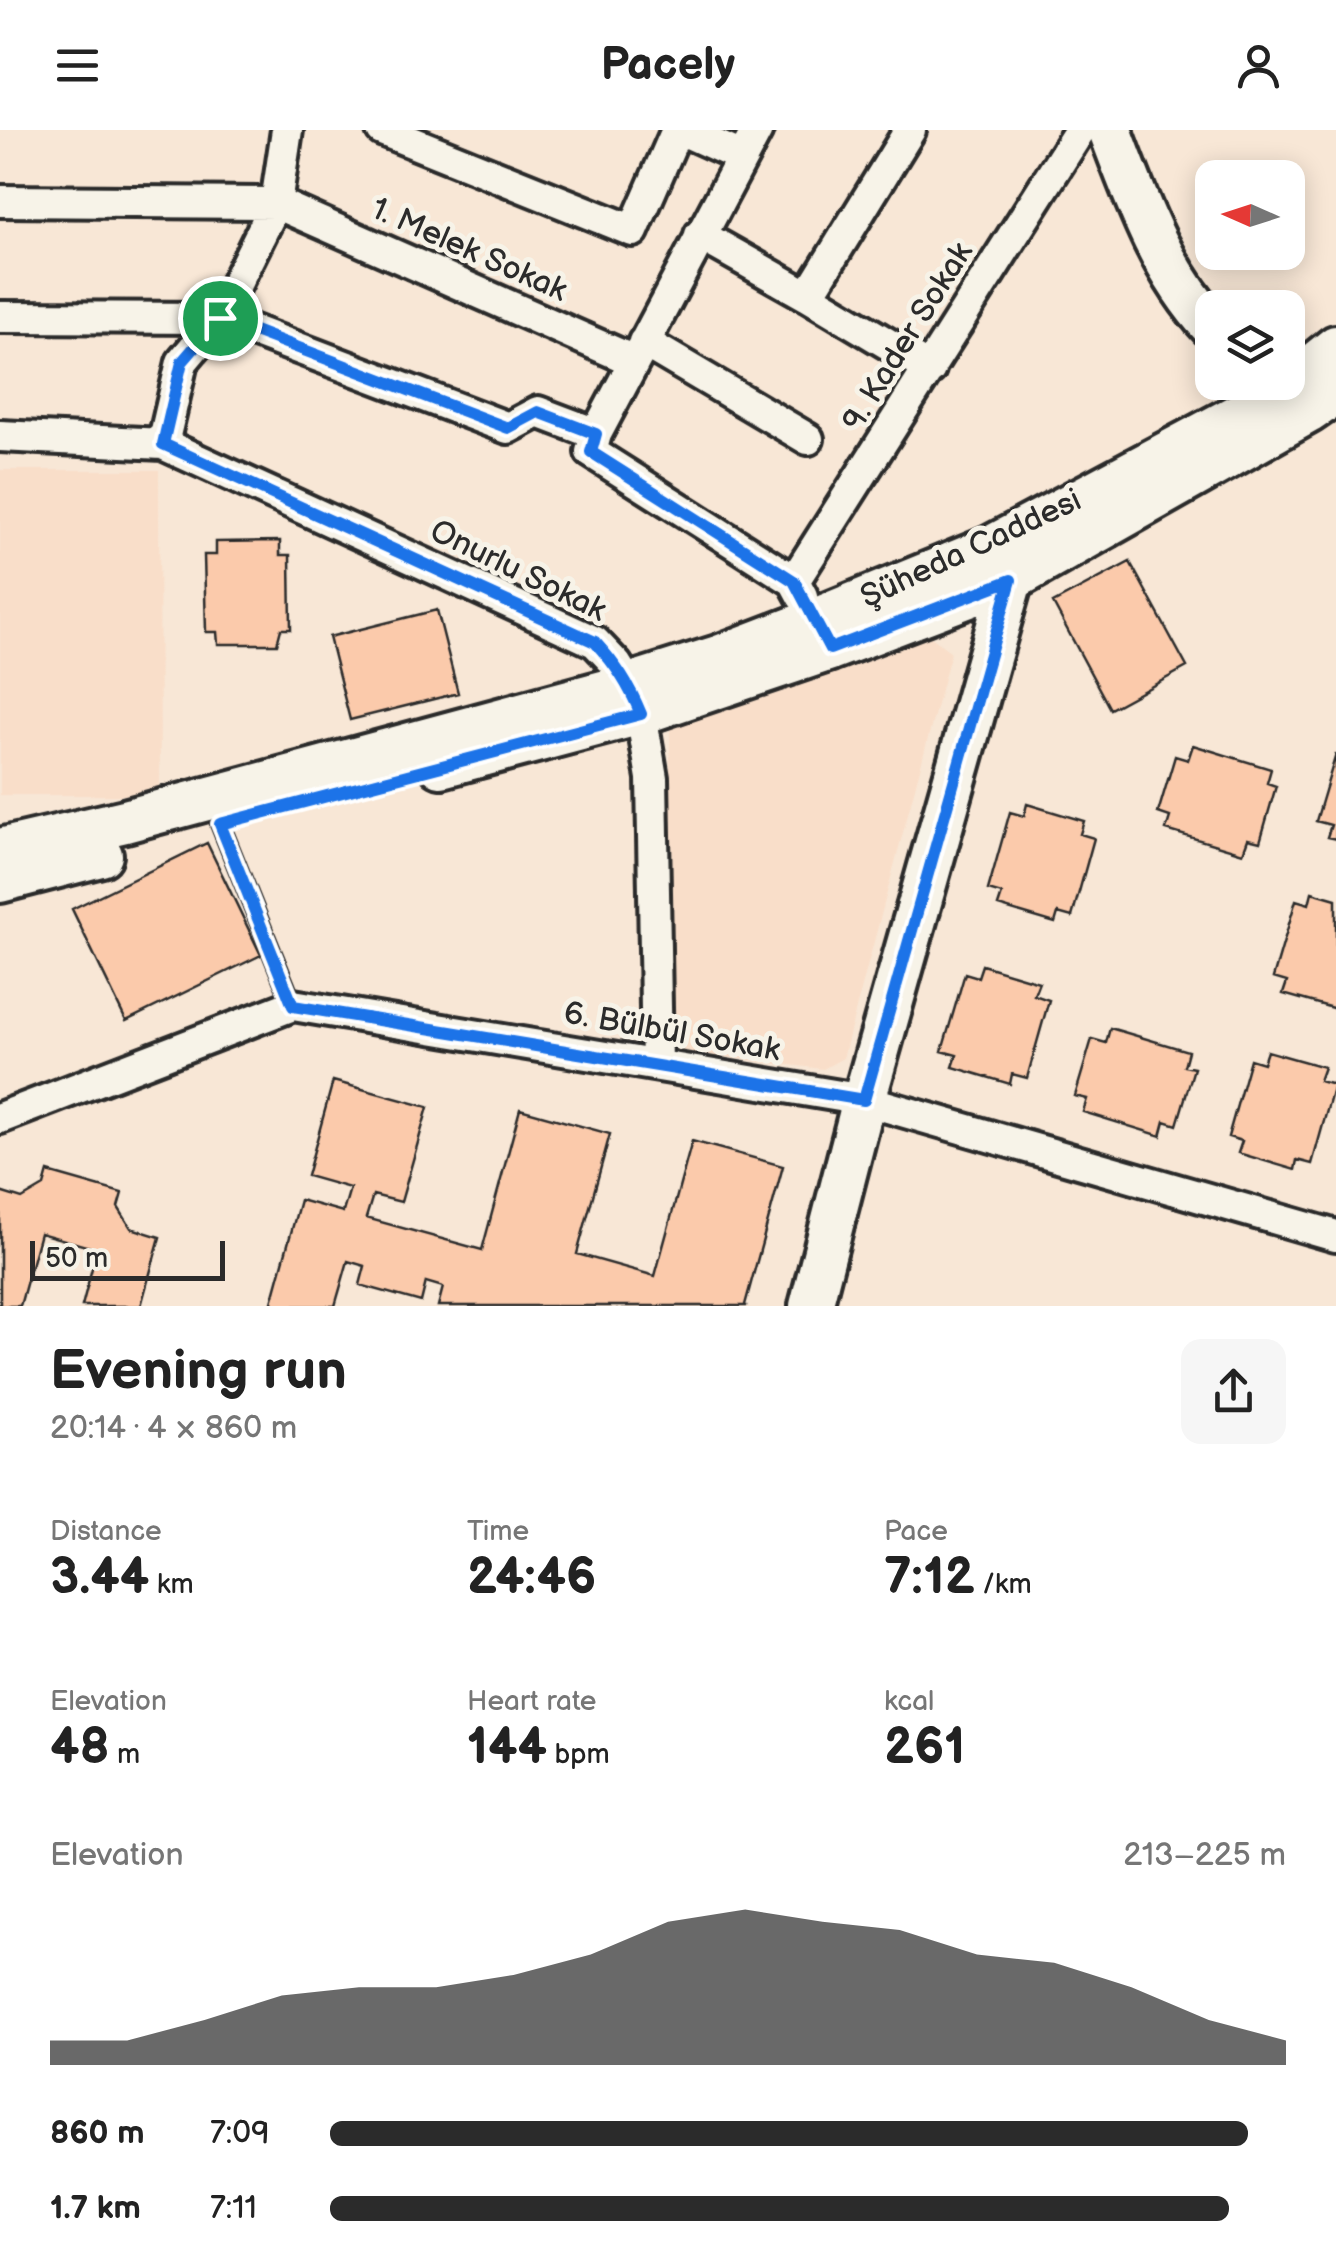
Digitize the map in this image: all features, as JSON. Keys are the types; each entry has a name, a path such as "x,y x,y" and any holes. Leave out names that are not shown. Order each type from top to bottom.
{"main road":[{"path":"1110,130 1157,248 1195,306"},
{"name":"Şüheda Caddesi","path":"0,882 220,824 635,699 718,657 823,635 1011,580 1304,404 1336,347"},
{"name":"Şüheda Caddesi","path":"823,635 988,549 1304,404"},
{"path":"812,1306 864,1100 1011,580"},
{"name":"Şüheda Caddesi","path":"0,850 635,699"}],"street":[{"path":"163,444 182,362 220,318 276,203 287,130"},
{"path":"382,130 633,231 680,130 742,157"},
{"path":"593,443 757,130"},
{"path":"808,296 910,130"},
{"name":"9. Kader Sokak","path":"794,581 1080,130"},
{"path":"0,201 276,203"},
{"name":"1. Melek Sokak","path":"276,203 639,352 808,439"},
{"path":"700,236 930,370"},
{"path":"0,316 220,318 508,428 538,412 593,443 794,581 823,635"},
{"name":"Onurlu Sokak","path":"0,436 163,444 595,642 616,664 635,699 652,778 658,1064"},
{"name":"6. Bülbül Sokak","path":"0,1118 293,1006 864,1100 1336,1236"}],"lane":[{"path":"220,824 293,1006"}],"shaded area":[{"path":"0,470 159,470 160,795 0,795"},
{"path":"930,636 951,652 843,1058 823,1069 685,1052 669,1018 670,718"}],"building":[{"path":"280,541 280,555 290,555 291,629 281,629 277,644 218,644 217,632 206,632 204,555 216,555 216,542"},
{"path":"1130,562 1187,667 1110,709 1053,603"},
{"path":"437,610 458,693 350,720 329,637"},
{"path":"1193,745 1271,769 1267,783 1276,786 1260,842 1248,839 1243,853 1166,830 1170,817 1158,813 1175,756 1188,760"},
{"path":"1336,754 1336,839 1327,837 1331,825 1316,821"},
{"path":"1027,804 1084,821 1080,834 1094,838 1072,917 1058,913 1055,923 998,906 1002,894 988,890 1010,812 1024,816"},
{"path":"207,843 261,955 126,1021 72,909"},
{"path":"1312,892 1336,899 1336,1009 1283,994 1287,982 1273,978 1296,900 1309,904"},
{"path":"982,965 1039,982 1034,995 1049,1000 1027,1078 1012,1074 1010,1084 953,1067 957,1055 942,1051 965,973 978,977"},
{"path":"1110,1028 1188,1051 1184,1066 1194,1068 1177,1125 1165,1121 1161,1136 1083,1112 1087,1099 1075,1096 1092,1039 1106,1043"},
{"path":"1267,1051 1324,1067 1319,1081 1334,1085 1312,1164 1297,1160 1295,1170 1238,1153 1242,1141 1228,1137 1250,1059 1263,1063"},
{"path":"333,1081 428,1107 401,1202 373,1195 366,1218 482,1250 520,1109 610,1134 577,1254 655,1276 692,1141 783,1166 747,1306 438,1306 443,1287 426,1282 421,1302 360,1285 365,1266 348,1261 335,1306 271,1306 300,1200 343,1212 350,1188 307,1176"},
{"path":"48,1172 122,1193 118,1207 131,1228 160,1237 141,1306 82,1306 97,1249 40,1233 20,1306 0,1306 0,1192 22,1199 44,1186"}],"route":[{"path":"220,318 508,428 538,412 596,434 591,452 794,581 830,649 1011,580 864,1100 293,1006 220,824 641,714 616,664 595,642 163,444 182,362 220,318"}]}
